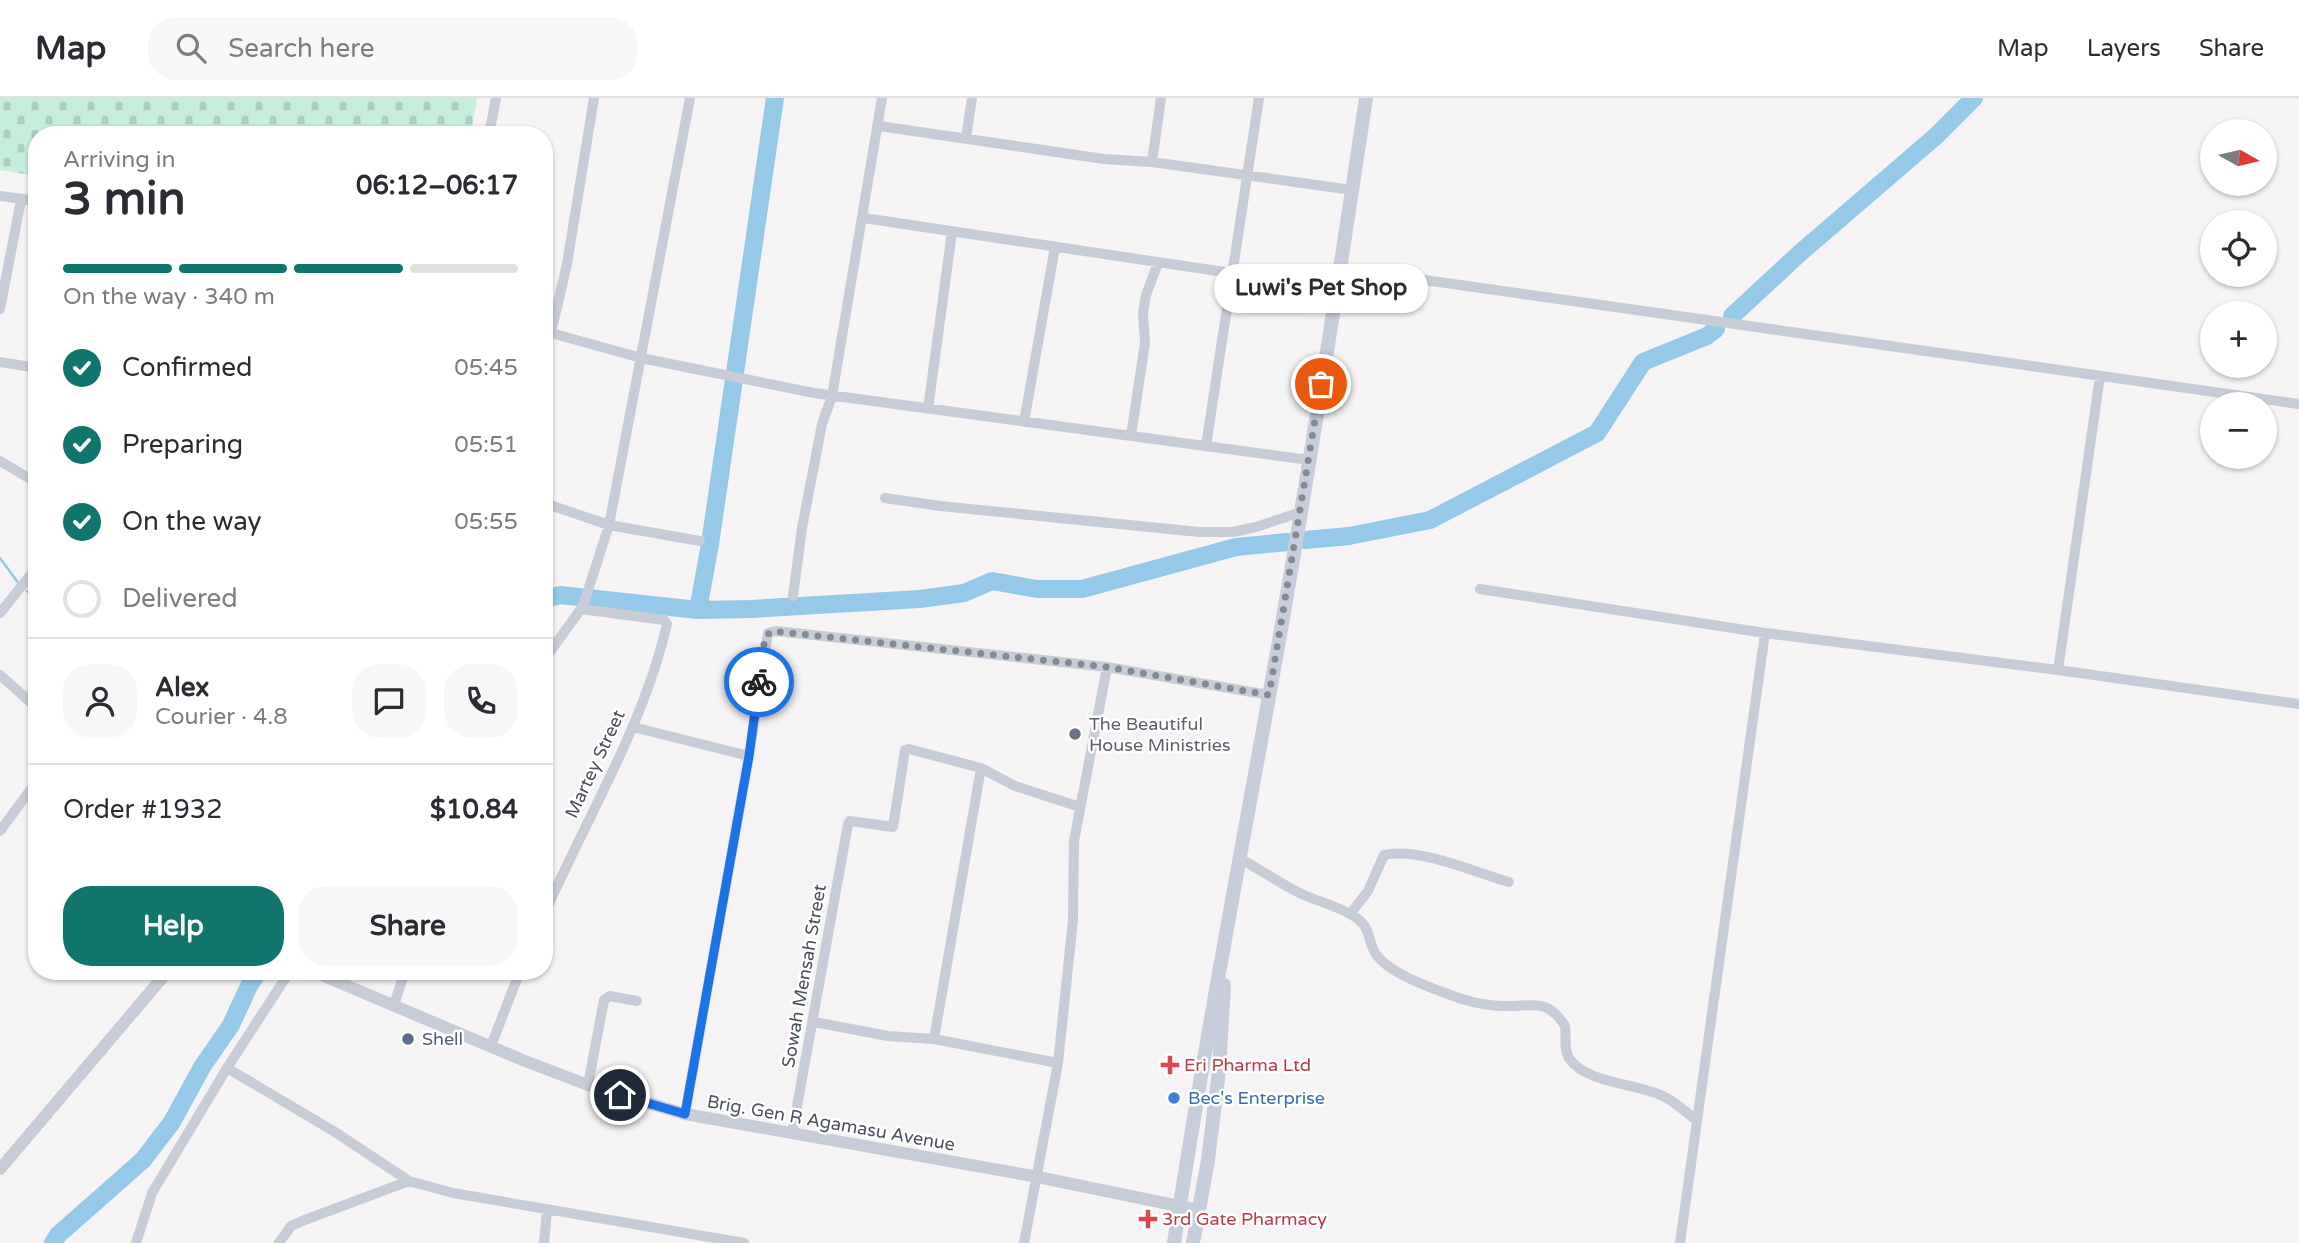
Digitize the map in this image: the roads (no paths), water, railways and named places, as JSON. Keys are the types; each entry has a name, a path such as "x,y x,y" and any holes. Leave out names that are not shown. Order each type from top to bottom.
{"main road":[{"path":"1174,1243 1199,1074 1227,934 1301,512 1366,98"},
{"path":"1193,1243 1208,1160 1219,1070 1227,934"}],"street":[{"path":"491,126 496,98"},
{"path":"553,314 567,264 594,98"},
{"path":"553,648 582,608 608,524 690,98"},
{"path":"793,596 822,424 832,396 864,218 882,98"},
{"path":"966,138 972,98"},
{"path":"1152,162 1161,98"},
{"path":"1206,446 1259,98"},
{"path":"879,126 1104,159 1152,162 1352,190"},
{"path":"0,196 28,200"},
{"path":"0,309 21,200"},
{"path":"864,218 1231,273"},
{"path":"928,409 952,232"},
{"path":"1024,422 1055,247"},
{"path":"1131,436 1145,343 1143,313 1146,295 1158,263"},
{"path":"1340,268 2299,404"},
{"path":"553,333 641,358 832,396 1309,460"},
{"path":"0,362 28,367"},
{"path":"2058,670 2100,376"},
{"path":"0,461 28,478"},
{"path":"886,498 940,506 1199,532 1233,532 1301,512"},
{"path":"553,506 608,524 700,541"},
{"path":"0,613 28,578"},
{"path":"1479,589 1765,632 2299,704"},
{"name":"Martey Street","path":"553,894 612,776 633,727 650,684 667,624 664,620 582,608"},
{"path":"685,1114 749,756 765,637 768,633 776,631 1107,667 1269,695"},
{"path":"1680,1243 1765,632"},
{"path":"1024,1243 1058,1063 1073,920 1074,841 1107,667"},
{"path":"0,675 28,700"},
{"path":"633,727 749,756"},
{"name":"Sowah Mensah Street","path":"792,1134 848,824 850,821 893,827 905,750 981,768"},
{"path":"934,1039 981,768 1015,786 1080,807"},
{"path":"0,831 28,793"},
{"path":"1350,914 1368,891 1384,855 1395,852 1427,856 1509,882"},
{"path":"1239,858 1301,894 1362,921 1375,952 1383,962 1398,972 1464,999 1495,1006 1543,1005 1560,1016 1565,1026 1565,1048 1568,1056 1581,1069 1595,1076 1665,1097 1696,1120"},
{"path":"0,1169 160,980"},
{"path":"136,1243 152,1192 284,980"},
{"name":"Brig. Gen R Agamasu Avenue","path":"334,980 587,1085 685,1114 1038,1177 1198,1210"},
{"path":"394,1005 402,980"},
{"path":"491,1046 517,980"},
{"path":"587,1085 604,1000 610,996 637,1000"},
{"path":"814,1021 888,1036 934,1039 1058,1063"},
{"path":"227,1068 335,1132 409,1181 453,1194 744,1243"},
{"path":"279,1243 291,1226 327,1210 409,1181"},
{"path":"544,1243 547,1211"}],"waterway":[{"path":"553,597 560,595 698,610 775,98"},
{"path":"1732,316 1800,253 1936,136 1974,98"},
{"path":"1305,540 1349,536 1430,520 1597,433 1643,362 1707,336 1716,329"},
{"path":"696,610 920,599 964,593 992,581 1037,589 1082,589 1236,547 1287,542"},
{"path":"0,558 19,584"},
{"path":"249,980 249,986"},
{"path":"53,1243 58,1235 143,1160 172,1122 202,1067 231,1025 253,980"}],"place":[{"name":"Luwi's Pet Shop","path":"1321,384"},
{"name":"The Beautiful House Ministries","path":"1075,734"},
{"name":"Shell","path":"408,1039"},
{"name":"Eri Pharma Ltd","path":"1170,1065"},
{"name":"Bec's Enterprise","path":"1174,1098"},
{"name":"3rd Gate Pharmacy","path":"1148,1219"}]}
